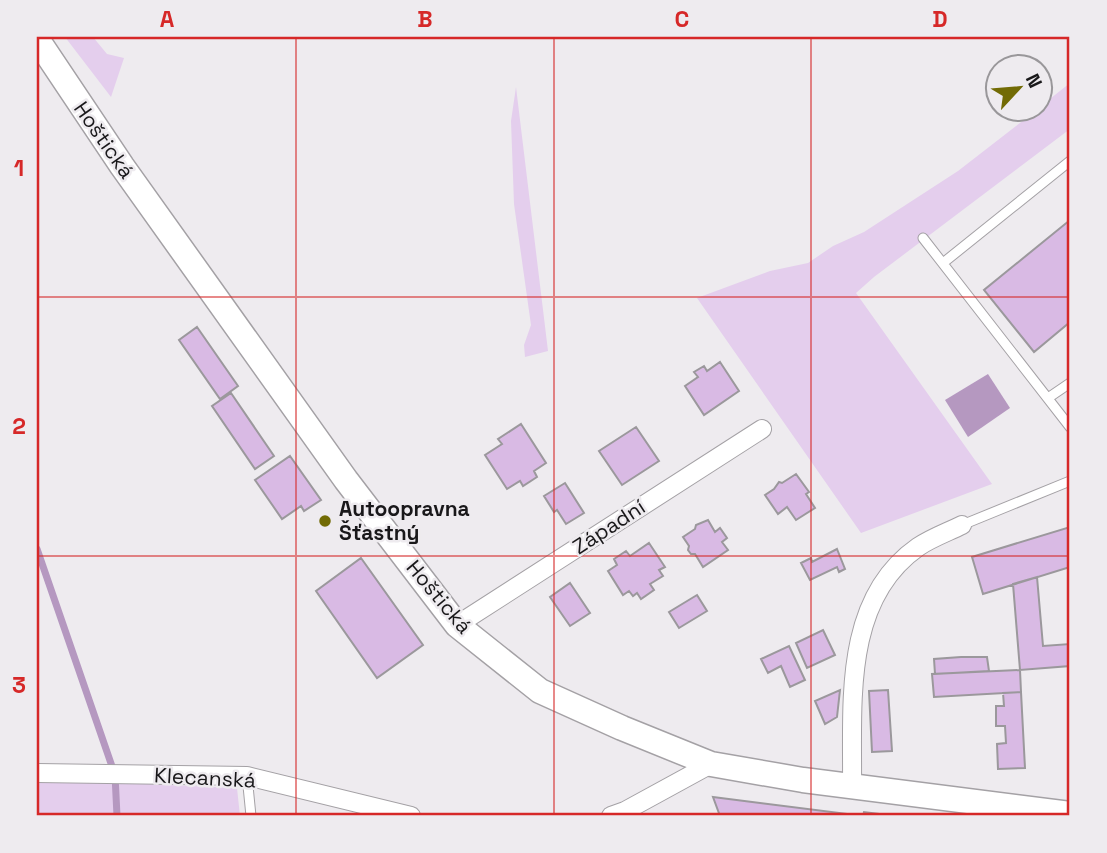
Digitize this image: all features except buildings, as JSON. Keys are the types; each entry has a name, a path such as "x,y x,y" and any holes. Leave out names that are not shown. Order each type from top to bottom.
{"street":[{"name":"Hoštická","path":"37,40 122,166 346,480 457,625 540,691 711,764 852,786 1070,814"},
{"name":"Západní","path":"457,625 762,429"},
{"path":"852,786 854,671 865,621 878,590 897,566 919,546 962,525"},
{"path":"611,816 711,764"},
{"name":"Klecanská","path":"37,773 247,776 411,816"}],"lane":[{"path":"943,263 1070,161"},
{"path":"923,239 1070,427"},
{"path":"1048,398 1070,383"},
{"path":"962,525 1070,481"},
{"path":"247,776 251,816"}],"shaded area":[{"path":"65,37 93,37 107,54 124,58 111,97"},
{"path":"1070,83 1070,129 856,293 992,484 861,533 697,298 770,271 808,263 833,246 864,232 958,171 1022,122 1054,122 1054,96"},
{"path":"516,87 548,351 525,357 524,345 531,325 514,204 511,121"},
{"path":"988,374 1010,408 968,437 945,400"},
{"path":"37,779 237,788 240,816 37,816"}],"waterway":[{"path":"37,549 115,775 117,816"}],"place":[{"name":"Autoopravna Šťastný","path":"325,521"}]}
